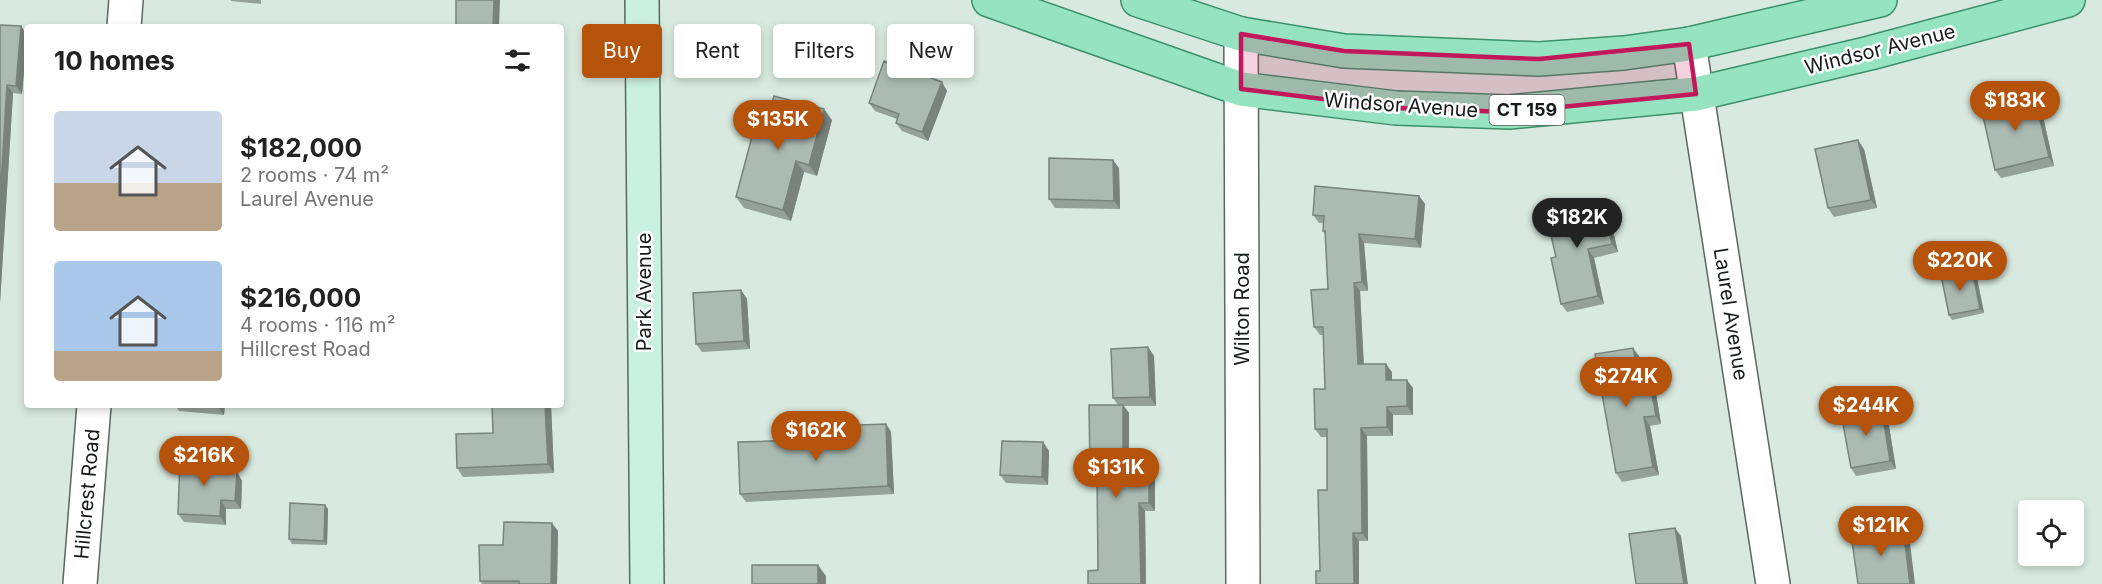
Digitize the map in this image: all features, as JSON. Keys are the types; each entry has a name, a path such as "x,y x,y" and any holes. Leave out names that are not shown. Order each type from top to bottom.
{"main road":[{"name":"Park Avenue","path":"642,0 647,584"},
{"name":"Windsor Avenue","path":"989,0 1241,89 1396,108 1509,112 1696,94 1870,53 2068,0"},
{"path":"1138,0 1241,34 1344,51 1539,59 1624,53 1689,44 1880,0"}],"street":[{"path":"124,24 126,0"},
{"name":"Wilton Road","path":"1241,34 1243,584"},
{"name":"Laurel Avenue","path":"1689,44 1773,584"},
{"name":"Hillcrest Road","path":"80,584 94,408"}],"highlighted area":[{"path":"1241,34 1344,51 1539,59 1689,44 1696,94 1509,112 1396,108 1241,89"}],"building":[{"path":"456,0 494,0 493,24 456,24"},
{"path":"0,25 21,26 16,86 7,85 0,201"},
{"path":"884,61 887,62 887,78 931,78 942,82 922,132 896,123 899,114 869,103"},
{"path":"2034,95 2049,157 1995,170 1981,107"},
{"path":"774,96 824,109 809,165 796,161 783,210 736,197 759,110 769,113"},
{"path":"1858,140 1871,200 1828,208 1815,149"},
{"path":"1049,158 1113,160 1114,201 1049,199"},
{"path":"1315,186 1419,196 1415,239 1359,234 1362,282 1354,283 1358,364 1386,364 1386,380 1407,380 1407,406 1387,407 1387,427 1361,428 1362,533 1353,533 1354,584 1316,584 1316,571 1320,571 1318,490 1327,490 1327,429 1315,429 1314,389 1325,389 1323,327 1314,327 1311,290 1328,289 1325,231 1323,231 1324,216 1313,215"},
{"path":"1602,201 1612,244 1588,249 1598,296 1561,304 1551,258 1556,257 1546,214"},
{"path":"1972,269 1980,309 1949,315 1941,275"},
{"path":"741,290 744,341 696,344 693,293"},
{"path":"1148,347 1150,397 1113,398 1111,349"},
{"path":"1633,348 1637,368 1647,367 1656,416 1644,417 1653,467 1616,473 1595,354"},
{"path":"1089,405 1123,405 1123,462 1149,462 1149,503 1139,503 1141,584 1088,584 1088,571 1098,570 1097,470 1090,470"},
{"path":"1881,405 1890,461 1851,468 1841,413"},
{"path":"492,408 545,408 548,464 457,468 456,434 493,433"},
{"path":"886,424 888,486 740,494 738,442 831,439 831,426"},
{"path":"1002,441 1043,442 1042,477 1000,475"},
{"path":"180,459 222,461 222,472 237,472 235,501 221,500 220,516 178,514"},
{"path":"290,503 325,505 324,541 289,539"},
{"path":"504,522 552,523 551,584 480,581 479,545 503,545"},
{"path":"1903,527 1910,584 1858,584 1851,534"},
{"path":"1675,528 1684,584 1636,584 1629,534"},
{"path":"752,565 818,565 818,584 752,584"}]}
